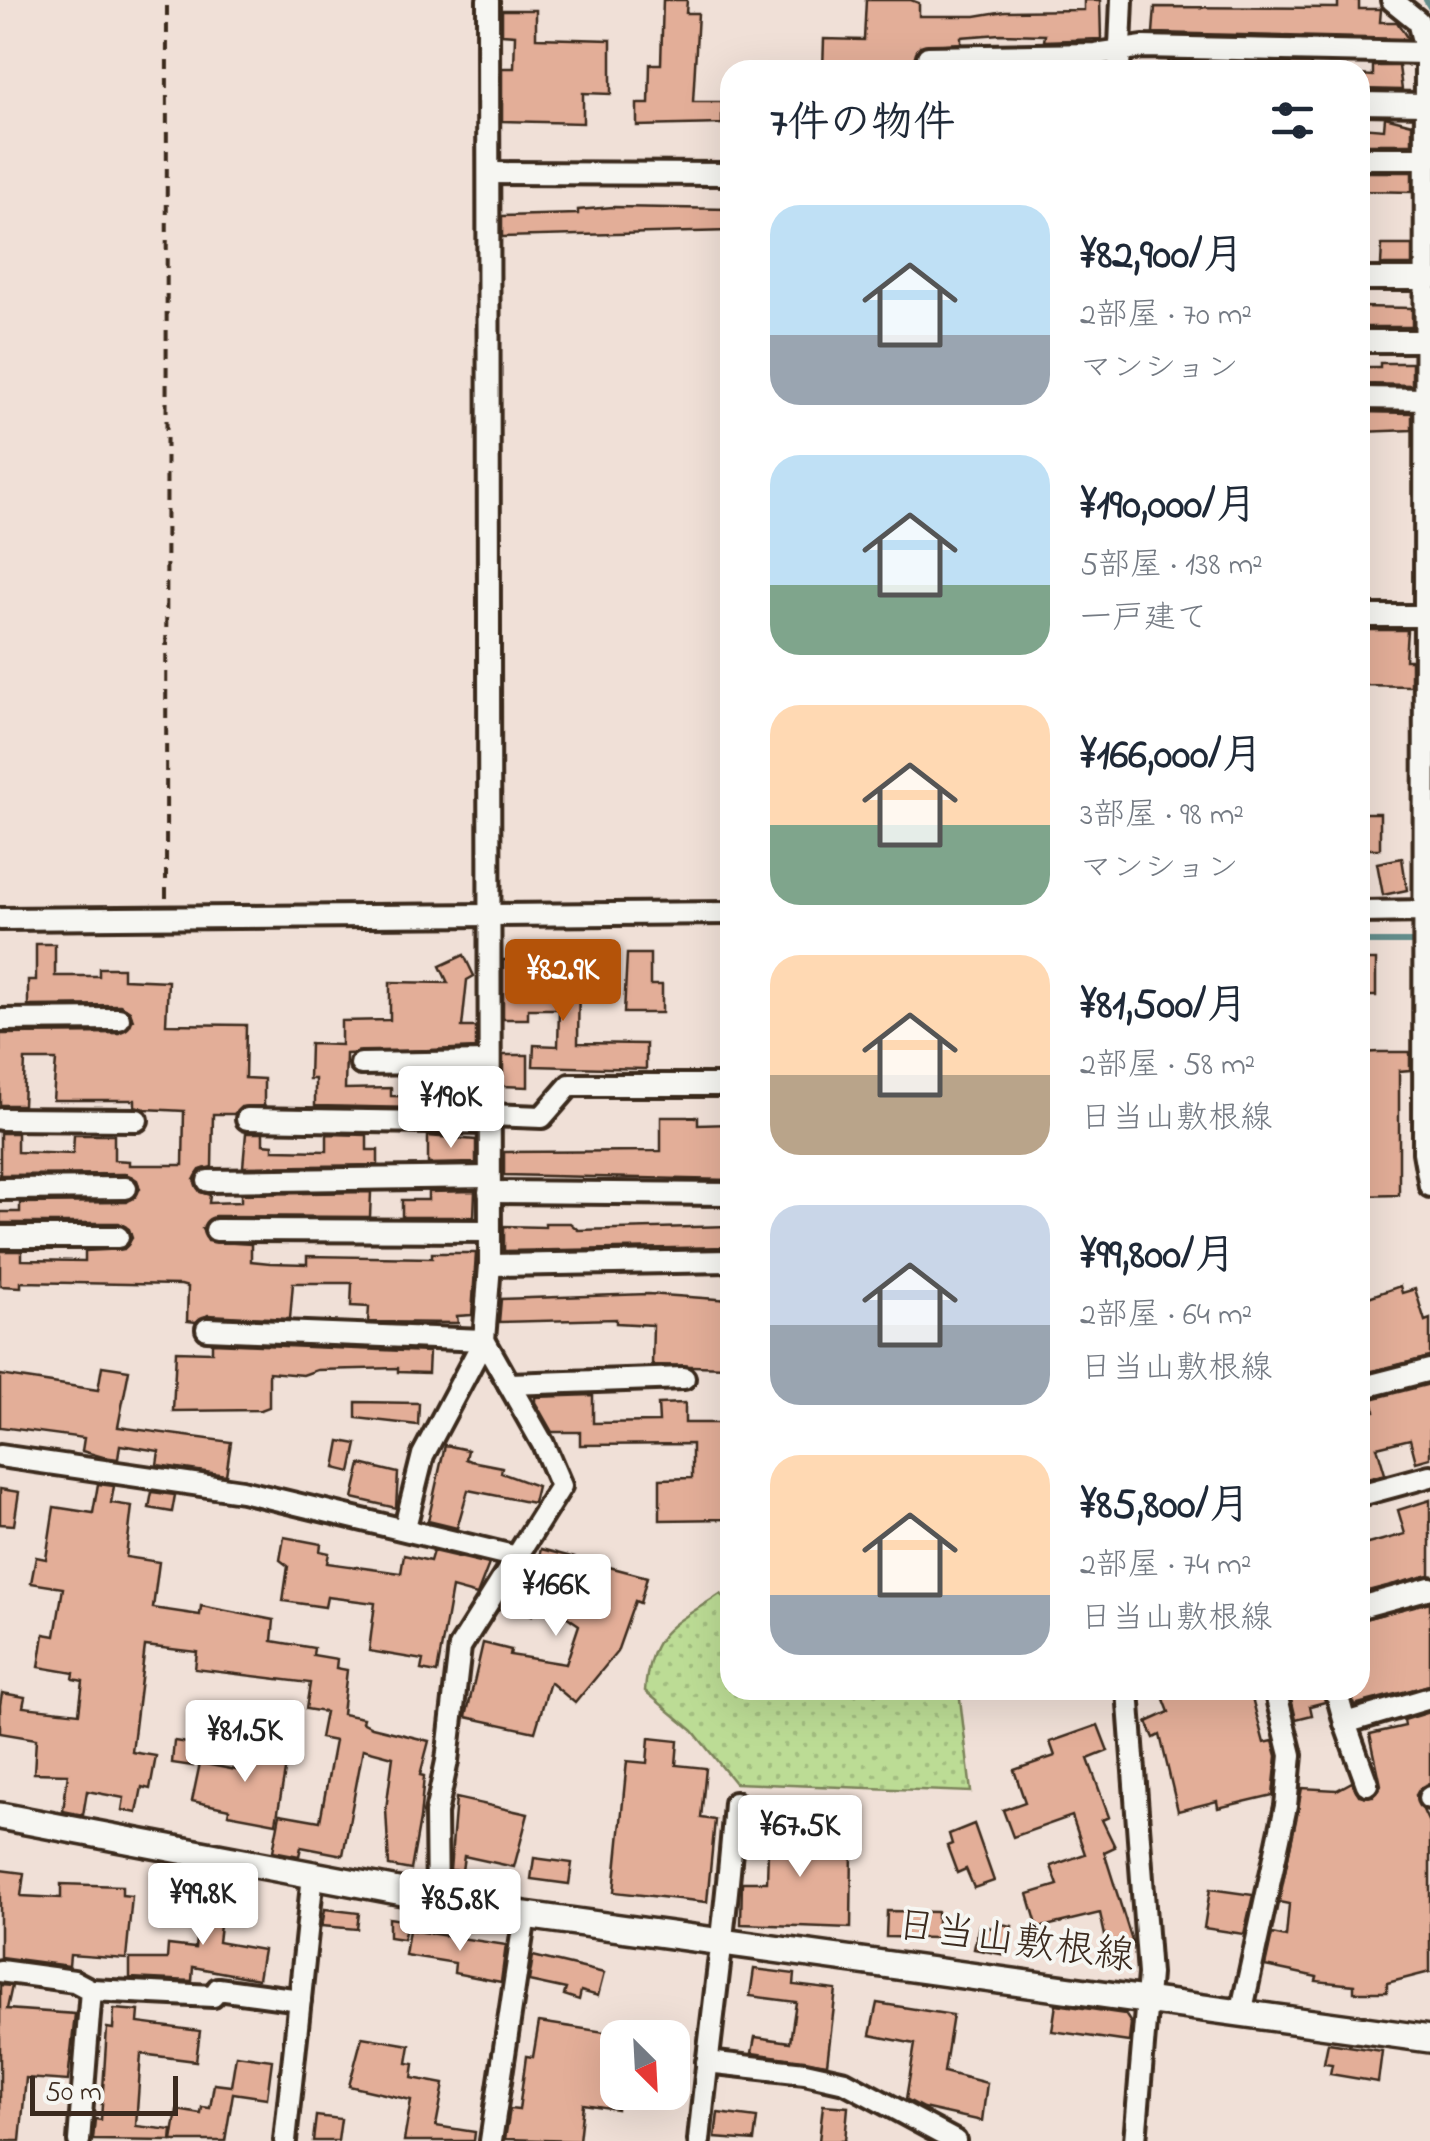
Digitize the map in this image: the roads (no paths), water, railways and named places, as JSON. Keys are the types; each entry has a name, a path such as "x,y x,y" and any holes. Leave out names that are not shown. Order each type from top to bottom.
{"main road":[{"name":"日当山敷根線","path":"0,1816 525,1914 1430,2040"}],"street":[{"path":"406,1527 423,1455 484,1340 490,1265 488,0"},
{"path":"1119,59 1122,0"},
{"path":"1392,0 1418,21 1426,53 1429,158 1424,1152 1430,1186"},
{"path":"928,57 1095,54 1119,59 1426,53"},
{"path":"1370,103 1426,104"},
{"path":"1370,158 1429,158"},
{"path":"488,173 720,174"},
{"path":"1370,279 1428,280"},
{"path":"1370,342 1427,342"},
{"path":"1370,398 1427,399"},
{"path":"1370,616 1428,616"},
{"path":"1370,912 1427,912"},
{"path":"0,918 720,913"},
{"path":"0,1020 118,1019"},
{"path":"361,1064 489,1062"},
{"path":"247,1120 542,1116 570,1085 720,1085"},
{"path":"0,1119 137,1120"},
{"path":"208,1181 489,1184 720,1194"},
{"path":"0,1188 126,1188"},
{"path":"216,1230 489,1231"},
{"path":"0,1237 118,1237"},
{"path":"490,1265 720,1261"},
{"path":"208,1328 484,1340"},
{"path":"437,1898 436,1814 448,1761 460,1647 560,1486 544,1444 484,1340"},
{"path":"1370,1385 1430,1370"},
{"path":"509,1384 684,1378"},
{"path":"0,1456 242,1491 406,1527 513,1556"},
{"path":"1370,1492 1430,1476"},
{"path":"1370,1603 1430,1588"},
{"path":"1345,1723 1430,1698"},
{"path":"1129,1700 1147,1999 1136,2141"},
{"path":"1241,2014 1286,1806 1291,1755 1277,1700"},
{"path":"1339,1700 1367,1784"},
{"path":"699,2141 735,1803"},
{"path":"285,2141 313,1876"},
{"path":"491,2141 525,1914"},
{"path":"0,1971 74,1981 91,1990 213,1996 218,1989 300,2000"},
{"path":"78,2141 91,1990"},
{"path":"707,2062 805,2072 844,2082 955,2141"}],"waterway":[{"path":"1426,0 1430,7"},
{"path":"1370,942 1419,942"}]}
